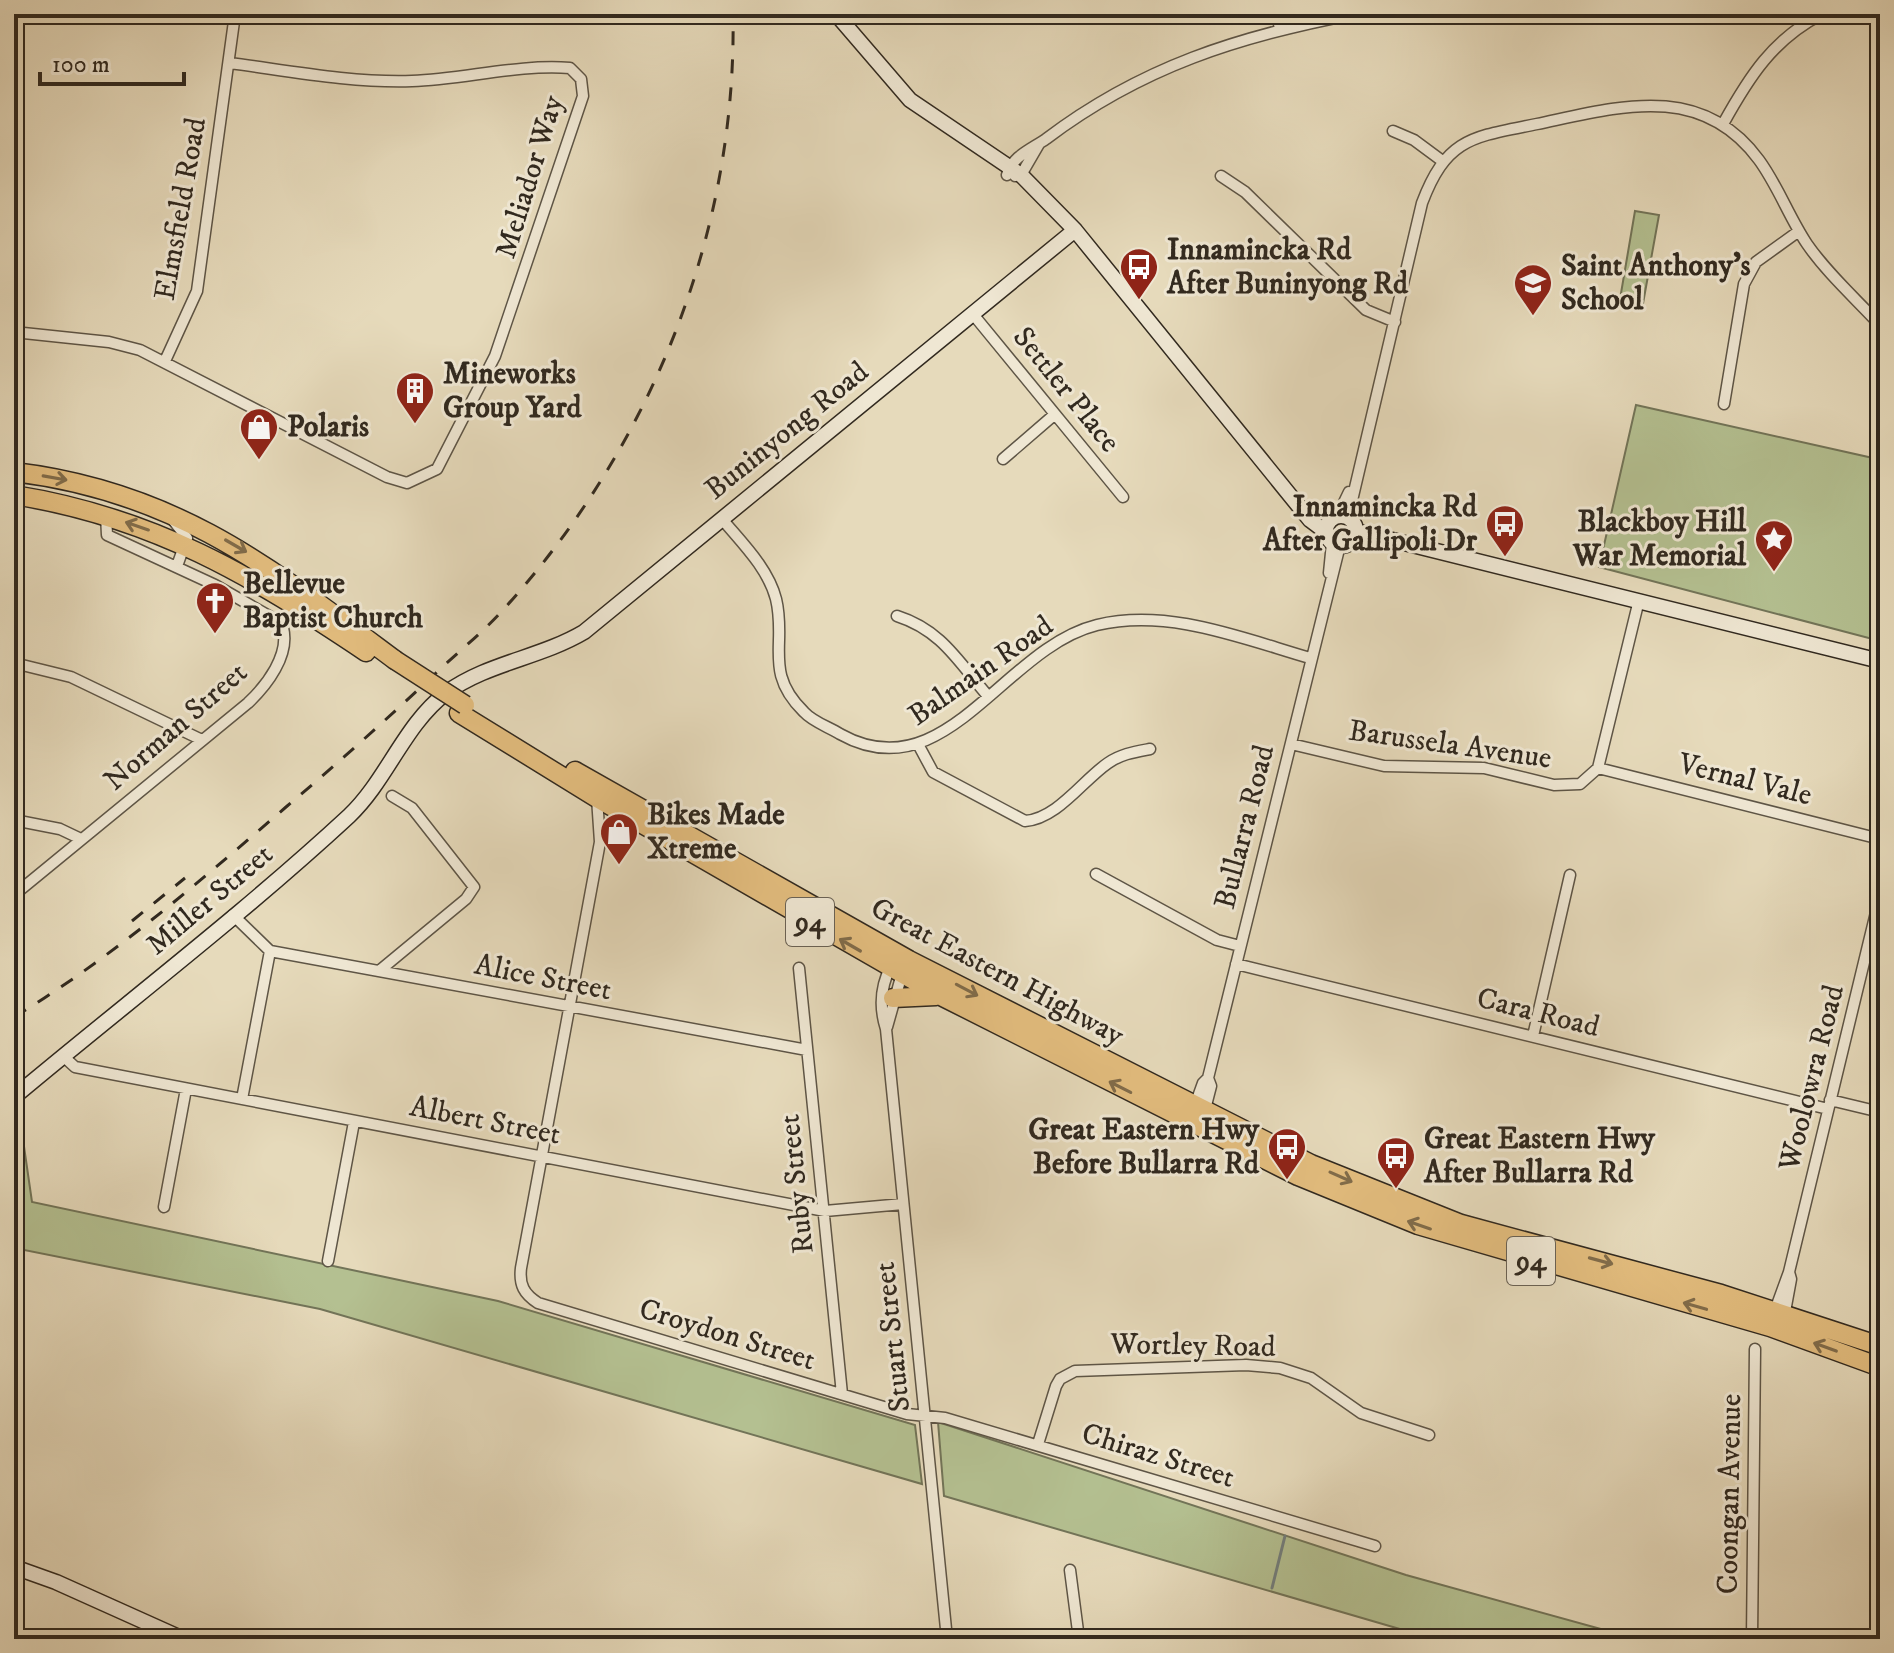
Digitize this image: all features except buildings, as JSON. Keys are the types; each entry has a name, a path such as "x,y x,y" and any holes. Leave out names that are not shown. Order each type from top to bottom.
{"highway":[{"name":"Great Eastern Highway","path":"14,472 95,487 166,512 248,552 392,664"},
{"name":"Great Eastern Highway","path":"14,495 106,515 187,545 392,664 642,825 899,964 1197,1117 1298,1176 1418,1225 1880,1346"},
{"name":"Great Eastern Highway","path":"462,709 899,964 943,997 1197,1117"},
{"path":"893,998 917,995 943,997"},
{"name":"Great Eastern Highway","path":"1778,1320 1880,1367"}],"main road":[{"path":"836,14 910,100 1039,195 1072,227 1290,497 1341,531 1401,540 1880,658"},
{"name":"Buninyong Road","path":"417,722 460,683 485,671 557,648 584,632 1047,251 1072,227"},
{"name":"Miller Street","path":"14,1097 351,814 417,722"},
{"path":"16,1575 60,1586 183,1639"}],"street":[{"name":"Elmsfield Road","path":"165,361 197,291 235,14"},
{"path":"1277,14 1280,29"},
{"path":"1012,174 1039,144 1094,104 1150,74 1214,48 1280,29 1355,14"},
{"path":"1723,124 1751,72 1780,40 1822,14"},
{"name":"Meliador Way","path":"165,361 387,477 407,483 425,478 437,469 500,343 583,96 581,79 570,68 550,67 435,80 373,81 230,63"},
{"path":"1341,531 1422,203 1441,160 1486,135 1623,106 1670,106 1723,124 1745,141 1761,163 1799,231 1880,325"},
{"path":"1393,131 1414,140 1441,160"},
{"path":"1221,176 1245,192 1366,310 1395,322"},
{"path":"1724,404 1744,284 1756,262 1799,231"},
{"name":"Settler Place","path":"972,313 1123,497"},
{"path":"14,332 109,342 165,361"},
{"path":"1003,459 1054,415"},
{"path":"166,512 187,538 177,566"},
{"name":"Norman Street","path":"14,895 259,692 273,673 286,637 276,620 177,566 107,535 106,515"},
{"name":"Balmain Road","path":"722,519 761,569 775,598 776,658 793,699 806,715 854,742 896,749 919,746 940,735 1046,650 1093,626 1139,618 1193,625 1310,658"},
{"name":"Bullarra Road","path":"1197,1117 1341,531"},
{"path":"1598,768 1639,600"},
{"path":"897,616 925,627 938,637 987,695"},
{"path":"14,663 71,677 202,740"},
{"name":"Barussela Avenue","path":"1291,744 1384,766 1484,768 1554,785 1580,784 1598,768"},
{"path":"919,746 933,772 1025,821 1045,816 1109,762 1127,753 1150,749"},
{"name":"Vernal Vale","path":"1598,768 1880,839"},
{"path":"379,971 466,899 474,887 412,808 392,796"},
{"path":"541,1156 600,842 597,798"},
{"path":"14,820 60,829 81,839"},
{"path":"600,842 618,827 642,825"},
{"path":"1096,874 1217,940 1240,946"},
{"path":"1533,1036 1570,875"},
{"name":"Woolowra Road","path":"1778,1320 1880,896"},
{"path":"233,915 270,951 242,1099"},
{"name":"Alice Street","path":"270,951 807,1050"},
{"path":"1867,955 1880,958"},
{"name":"Stuart Street","path":"886,1029 899,964"},
{"name":"Stuart Street","path":"899,964 881,996 881,1013 886,1029 947,1639"},
{"name":"Cara Road","path":"1236,964 1533,1036 1829,1104 1880,1112"},
{"name":"Ruby Street","path":"799,968 842,1394"},
{"name":"Albert Street","path":"63,1056 75,1067 825,1211 903,1204"},
{"path":"164,1207 186,1089"},
{"path":"328,1261 354,1122"},
{"name":"Croydon Street","path":"541,1156 521,1268 522,1288 538,1303 926,1417"},
{"name":"Coongan Avenue","path":"1752,1639 1755,1349"},
{"name":"Wortley Road","path":"1038,1444 1056,1386 1066,1374 1085,1369 1246,1365 1296,1372 1361,1413 1429,1435"},
{"name":"Chiraz Street","path":"926,1417 945,1418 1038,1444 1375,1546"},
{"path":"1070,1570 1079,1639"},
{"path":"1146,1639 1181,1639"}],"green space":[{"path":"1635,211 1659,215 1642,309 1619,305"},
{"path":"1636,405 1873,458 1880,436 1880,641 1599,567"},
{"path":"19,1112 32,1202 498,1301 915,1425 922,1484 320,1309 14,1248 14,1116"},
{"path":"938,1422 1406,1575 1637,1639 1434,1639 944,1496"}],"waterway":[{"path":"1272,1588 1285,1536"}],"railway":[{"path":"14,1017 86,970 154,918 324,774 486,627 555,548 601,480 641,409 674,334 701,257 719,177 730,96 733,14"},
{"path":"132,921 185,878"}],"place":[{"name":"Innamincka Rd After Buninyong Rd","path":"1139,301"},
{"name":"Saint Anthony's School","path":"1533,317"},
{"name":"Mineworks Group Yard","path":"415,425"},
{"name":"Polaris","path":"259,461"},
{"name":"Innamincka Rd After Gallipoli Dr","path":"1505,558"},
{"name":"Blackboy Hill War Memorial","path":"1774,573"},
{"name":"Bellevue Baptist Church","path":"215,635"},
{"name":"Bikes Made Xtreme","path":"619,866"},
{"name":"Great Eastern Hwy Before Bullarra Rd","path":"1287,1181"},
{"name":"Great Eastern Hwy After Bullarra Rd","path":"1396,1190"}]}
